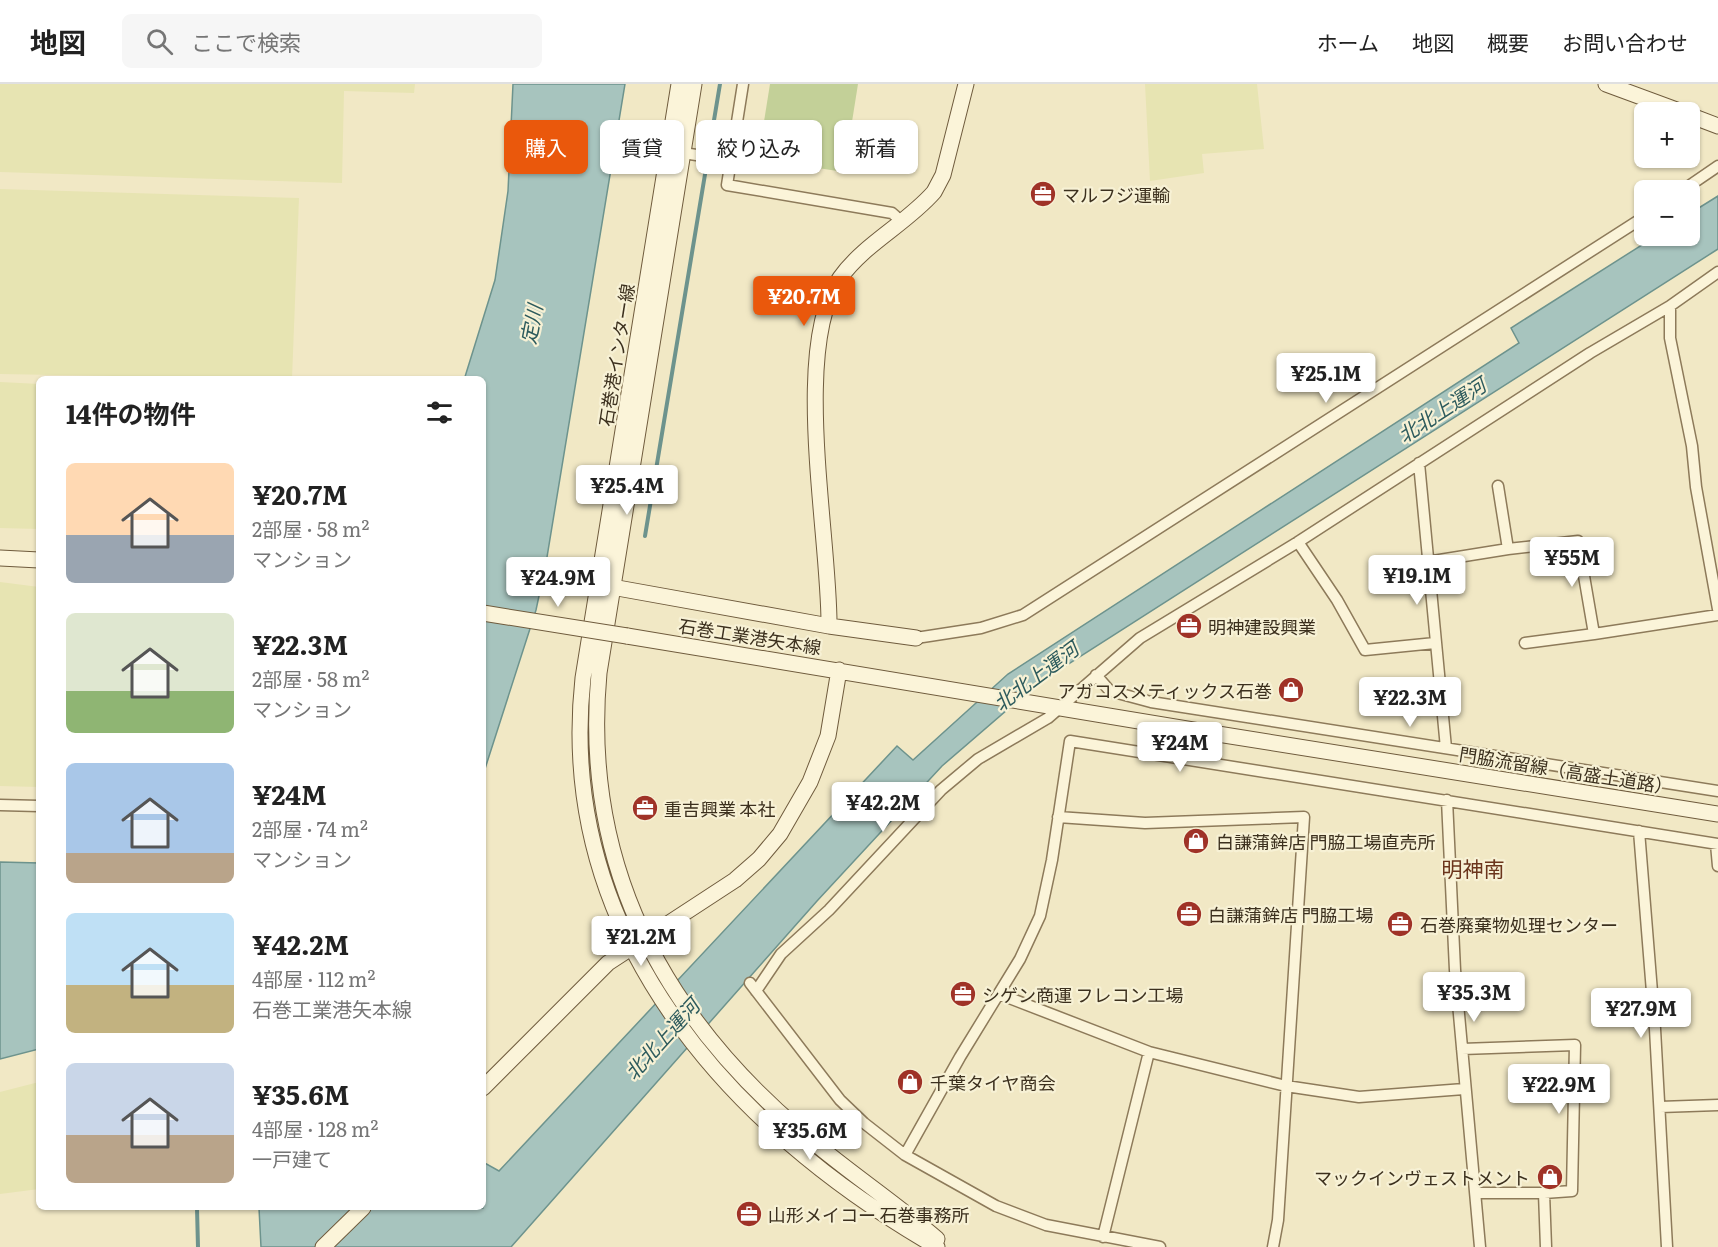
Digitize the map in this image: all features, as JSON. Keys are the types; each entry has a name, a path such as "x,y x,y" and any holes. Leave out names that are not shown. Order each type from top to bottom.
{"main road":[{"name":"石巻港インター線","path":"638,943 606,885 592,838 584,787 580,707 679,84"},
{"name":"石巻港インター線","path":"684,147 694,84"},
{"path":"828,626 816,405 821,323 832,289 846,269 925,202 943,175 966,84"},
{"path":"1606,84 1655,102"},
{"path":"1700,119 1718,126"},
{"name":"石巻港インター線","path":"638,943 605,827 598,784 596,708 612,588 680,174"},
{"path":"0,558 36,560"},
{"path":"612,588 828,626 916,638"},
{"name":"石巻工業港矢本線","path":"486,613 839,670 830,724 820,758 796,809 780,834 759,859 735,880 608,963 486,1085"},
{"name":"門脇流留線（高盛土道路）","path":"839,670 1718,814"},
{"path":"638,943 744,1080 797,1129 946,1247"},
{"path":"638,943 654,989 696,1050 738,1097 801,1152 905,1229 937,1247"},
{"path":"323,1247 361,1210"}],"street":[{"path":"737,120 743,84"},
{"path":"1698,180 1718,166"},
{"path":"728,174 727,184 892,213 901,221"},
{"path":"916,638 963,632 1023,615 1634,223"},
{"path":"1160,1247 1046,1225 996,1206 904,1155 864,1123 840,1100 753,987 781,954 829,910 941,790 978,759 1048,718 1140,638 1298,542 1580,359 1670,306 1718,272"},
{"path":"1670,306 1670,338 1692,446 1696,487 1718,609"},
{"path":"1419,463 1446,748"},
{"path":"1498,486 1508,549"},
{"path":"1427,562 1578,541 1594,634"},
{"path":"1298,542 1337,600 1365,650 1435,643"},
{"path":"1525,643 1718,615"},
{"path":"1096,675 1110,691 1120,695 1718,791"},
{"path":"904,1155 1020,959 1040,916 1070,741 1717,844 1718,866"},
{"path":"1447,800 1450,902 1464,1089 1477,1193 1480,1247"},
{"path":"0,805 36,806"},
{"path":"1058,816 1145,823 1304,817 1278,1220 1273,1247"},
{"path":"1639,831 1660,1107 1667,1247"},
{"path":"999,994 1149,1052 1286,1086 1359,1097 1464,1089"},
{"path":"1462,1049 1575,1045 1572,1191 1477,1193"},
{"path":"1103,1237 1149,1052"},
{"path":"1660,1107 1718,1105"},
{"path":"1544,1193 1546,1247"}],"shaded area":[{"path":"0,84 415,84 414,93 344,91 342,183 0,172"},
{"path":"1145,84 1257,84 1264,149 1202,154 1204,173 1150,181"},
{"path":"0,189 299,198 292,376 0,374"},
{"path":"0,382 36,384 36,529 0,528"},
{"path":"0,582 36,587 36,787 0,786"},
{"path":"36,1083 36,1189 0,1194 0,1092"}],"green space":[{"path":"770,84 858,84 852,120 834,120 834,170 822,169 822,120 764,120"}],"water":[{"name":"定川","path":"513,84 625,84 619,120 600,120 600,174 610,174 546,563 536,610 486,766 486,376 465,376 495,280 509,174 588,174 588,120 511,120"},
{"name":"北北上運河","path":"1718,196 1718,249 1037,684 942,766 817,901 511,1247 261,1247 259,1210 486,1210 486,1164 499,1171 897,746 913,760 1008,674 1519,343 1511,328 1640,246 1700,246 1700,207"},
{"path":"0,862 36,863 36,1050 0,1059"}],"waterway":[{"path":"645,536 720,84"},
{"path":"197,1210 198,1247"}],"place":[{"name":"マルフジ運輸","path":"1043,194"},
{"name":"明神建設興業","path":"1189,626"},
{"name":"アガコスメティックス石巻","path":"1291,690"},
{"name":"重吉興業 本社","path":"645,808"},
{"name":"白謙蒲鉾店 門脇工場直売所","path":"1196,841"},
{"name":"白謙蒲鉾店 門脇工場","path":"1189,914"},
{"name":"石巻廃棄物処理センター","path":"1400,924"},
{"name":"シゲン商運 フレコン工場","path":"963,994"},
{"name":"千葉タイヤ商会","path":"910,1082"},
{"name":"マックインヴェストメント","path":"1550,1177"},
{"name":"山形メイコー 石巻事務所","path":"749,1214"}],"district":[{"name":"明神南","path":"1473,867"}]}
